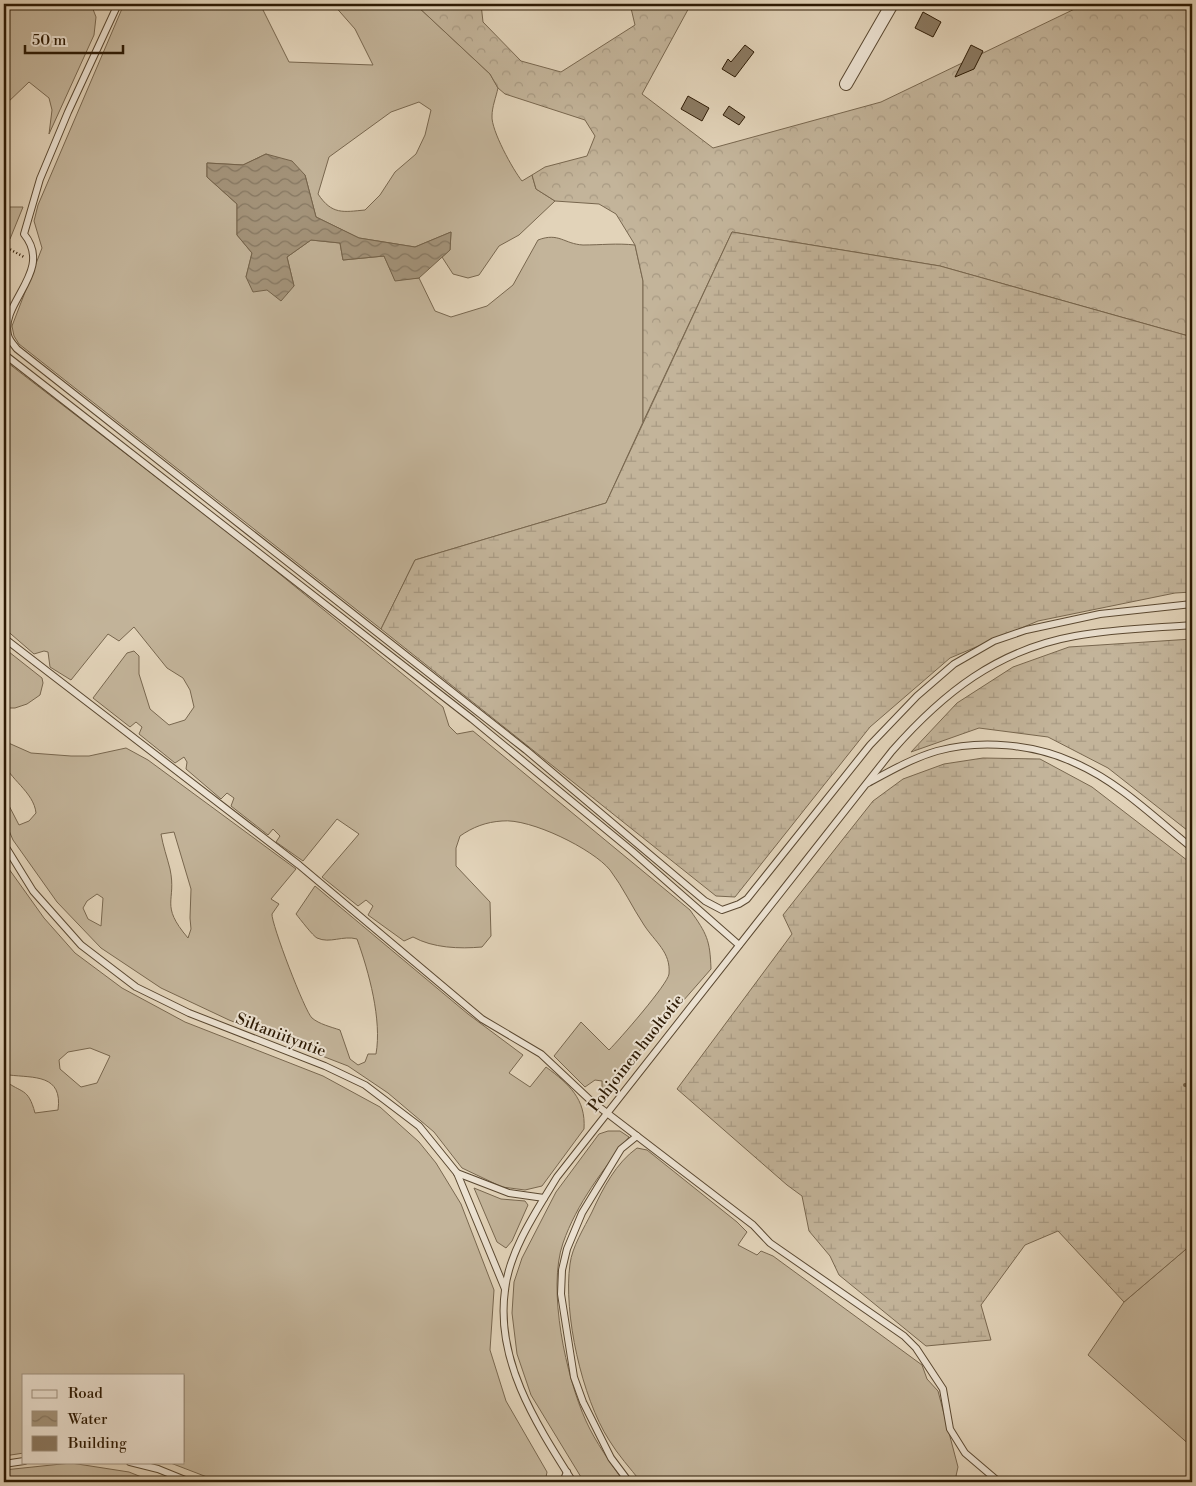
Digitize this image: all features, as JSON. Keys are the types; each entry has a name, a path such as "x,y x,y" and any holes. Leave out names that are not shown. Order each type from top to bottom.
{"street":[{"path":"846,84 892,4"}],"lane":[{"path":"118,4 68,112 40,179 24,234 32,243 35,254 27,279 9,320 8,336 16,349 526,750 705,901 722,910 739,904 747,898 870,745 917,696 954,664 994,641 1026,630 1100,614 1192,604"},
{"path":"4,354 472,719 632,851 739,945"},
{"name":"Pohjoinen huoltotie","path":"574,1482 526,1402 513,1370 506,1342 504,1289 516,1251 557,1177 606,1112 865,785 898,744 936,704 995,663 1023,651 1074,636 1192,625"},
{"path":"4,638 299,865 482,1018 541,1054 590,1100 753,1225 770,1243 904,1336 916,1348 943,1389 950,1429 965,1454 999,1482"},
{"name":"Pohjoinen huoltotie","path":"865,785 899,766 937,751 976,745 1011,746 1076,763 1105,780 1192,848"},
{"name":"Siltaniityntie","path":"4,844 33,891 81,945 136,987 189,1014 325,1066 365,1085 418,1126 457,1173 504,1289"},
{"path":"629,1482 611,1458 580,1394 574,1377 561,1294 562,1270 567,1249 582,1213 622,1149 638,1136"},
{"path":"457,1173 509,1193 544,1198"},
{"path":"4,1464 22,1461"},
{"path":"138,1464 158,1469 190,1482"},
{"path":"562,1482 567,1472"}],"path":[{"path":"4,246 32,262"}],"green space":[{"path":"4,4 91,4 96,17 94,35 49,134 52,110 49,98 29,82 5,105 4,119"},
{"path":"124,4 260,4 289,62 373,65 355,29 333,4 415,4 490,74 498,88 492,116 495,131 503,150 522,181 532,175 536,189 555,201 519,235 499,246 479,275 468,278 453,274 442,257 450,250 451,232 415,247 359,238 316,217 305,175 266,154 243,165 207,163 207,177 237,204 237,235 252,253 246,277 294,286 287,257 311,240 340,243 343,260 384,256 395,280 419,278 435,311 451,317 487,306 513,285 538,240 551,237 583,245 635,245 643,281 643,422 606,503 415,560 381,629 19,344 14,336 12,326 42,248 34,221 38,205","holes":["419,102 431,110 425,135 416,154 395,172 380,195 365,210 338,211 323,201 318,194 329,157 391,112"]},
{"path":"415,4 481,4 483,22 521,61 561,72 635,25 630,4 691,4 642,94 713,148 881,102 1085,4 1192,4 1192,337 940,266 732,232 643,422 643,281 635,245 616,214 599,204 555,201 536,189 532,175 545,167 587,156 595,136 585,120 505,94 498,88 490,74"},
{"path":"4,207 23,207 10,239 4,240"},
{"path":"732,232 940,266 1192,337 1192,592 1175,593 1038,621 950,658 870,727 735,897 716,896 381,629 415,560 606,503"},
{"path":"4,360 233,536 443,707 449,726 457,734 473,731 690,910 706,938 710,951 711,969 620,1073 617,1086 610,1095 602,1099 602,1081 595,1080 585,1087 554,1056 581,1022 609,1050 661,989 667,980 669,966 665,953 644,925 615,877 602,862 576,844 528,824 502,821 480,826 460,836 456,848 456,866 490,902 491,936 482,947 473,948 438,946 413,937 404,941 368,915 373,906 366,900 358,906 322,877 359,834 337,819 303,861 276,842 280,836 273,829 268,835 231,806 234,798 227,793 221,799 186,769 187,762 184,757 175,763 139,734 142,727 136,722 130,727 93,698 127,653 134,651 139,656 139,674 150,709 169,725 185,720 194,707 190,690 183,678 167,668 134,627 119,641 108,634 71,680 50,667 48,652 44,651 34,654 4,628 8,621 4,616"},
{"path":"1192,639 1192,834 1108,768 1048,737 979,728 911,752 957,703 1013,667 1069,647"},
{"path":"4,648 42,678 43,683 40,695 27,704 15,708 4,708"},
{"path":"4,741 31,753 71,756 89,756 126,748 148,760 296,869 271,899 279,904 272,914 273,921 282,949 308,1012 318,1022 340,1030 350,1059 358,1065 365,1062 368,1054 376,1054 376,1011 370,981 357,939 322,940 317,938 296,914 315,886 468,1014 523,1055 509,1073 530,1087 546,1067 554,1073 569,1086 579,1101 584,1118 584,1129 542,1186 525,1190 502,1187 462,1168 434,1132 388,1093 348,1066 229,1020 161,988 101,948 57,902 13,840 4,819 4,796 19,825 29,821 36,813 31,798 6,768 3,757","holes":["174,832 191,889 191,929 188,938 179,927 171,910 172,880 161,834","97,894 103,898 101,926 88,919 83,908 87,901"]},
{"path":"983,758 1040,759 1092,787 1192,864 1192,1244 1124,1302 1058,1231 1025,1245 981,1305 991,1340 926,1346 839,1275 830,1256 809,1231 802,1196 677,1089 792,934 783,915 873,801 903,779 944,764"},
{"path":"4,862 44,918 75,953 122,988 185,1022 323,1076 380,1107 419,1142 436,1163 461,1204 494,1290 490,1350 506,1401 547,1472 545,1482 220,1482 173,1464 185,1464 185,1374 22,1374 22,1453 4,1456 4,1080 27,1095 35,1113 58,1110 56,1090 51,1084 37,1078 9,1075 7,1061 4,1058","holes":["90,1048 110,1056 97,1083 81,1087 60,1069 59,1060 68,1052"]},
{"path":"608,1131 620,1131 629,1137 600,1174 569,1228 563,1243 557,1284 561,1333 579,1403 594,1437 624,1482 584,1482 531,1395 517,1354 512,1313 514,1282 522,1258 556,1192 599,1134"},
{"path":"637,1148 647,1150 737,1222 747,1232 738,1245 757,1255 761,1251 773,1256 922,1365 927,1379 938,1391 958,1467 956,1476 964,1482 641,1482 620,1456 599,1422 583,1379 572,1330 569,1306 570,1264 576,1244 616,1169"},
{"path":"474,1188 501,1199 525,1201 528,1205 512,1241 506,1248 497,1242"},
{"path":"1192,1244 1192,1447 1088,1355 1124,1302"},
{"path":"77,1464 129,1472 154,1482 4,1482 4,1470"}],"water":[{"path":"266,154 292,161 305,175 316,217 359,238 415,247 451,232 450,250 419,278 395,281 384,256 343,260 340,243 311,240 287,257 294,286 281,301 267,290 253,292 246,277 252,253 237,235 237,204 207,177 207,163 243,165"}],"building":[{"path":"923,12 941,22 933,37 915,28"},
{"path":"745,45 754,52 735,77 722,69 728,59 731,62"},
{"path":"971,45 983,51 974,69 955,77"},
{"path":"688,96 709,108 702,121 681,109"},
{"path":"729,106 745,117 739,125 723,115"}],"waterway":[{"path":"1185,1085 1192,1086"}]}
